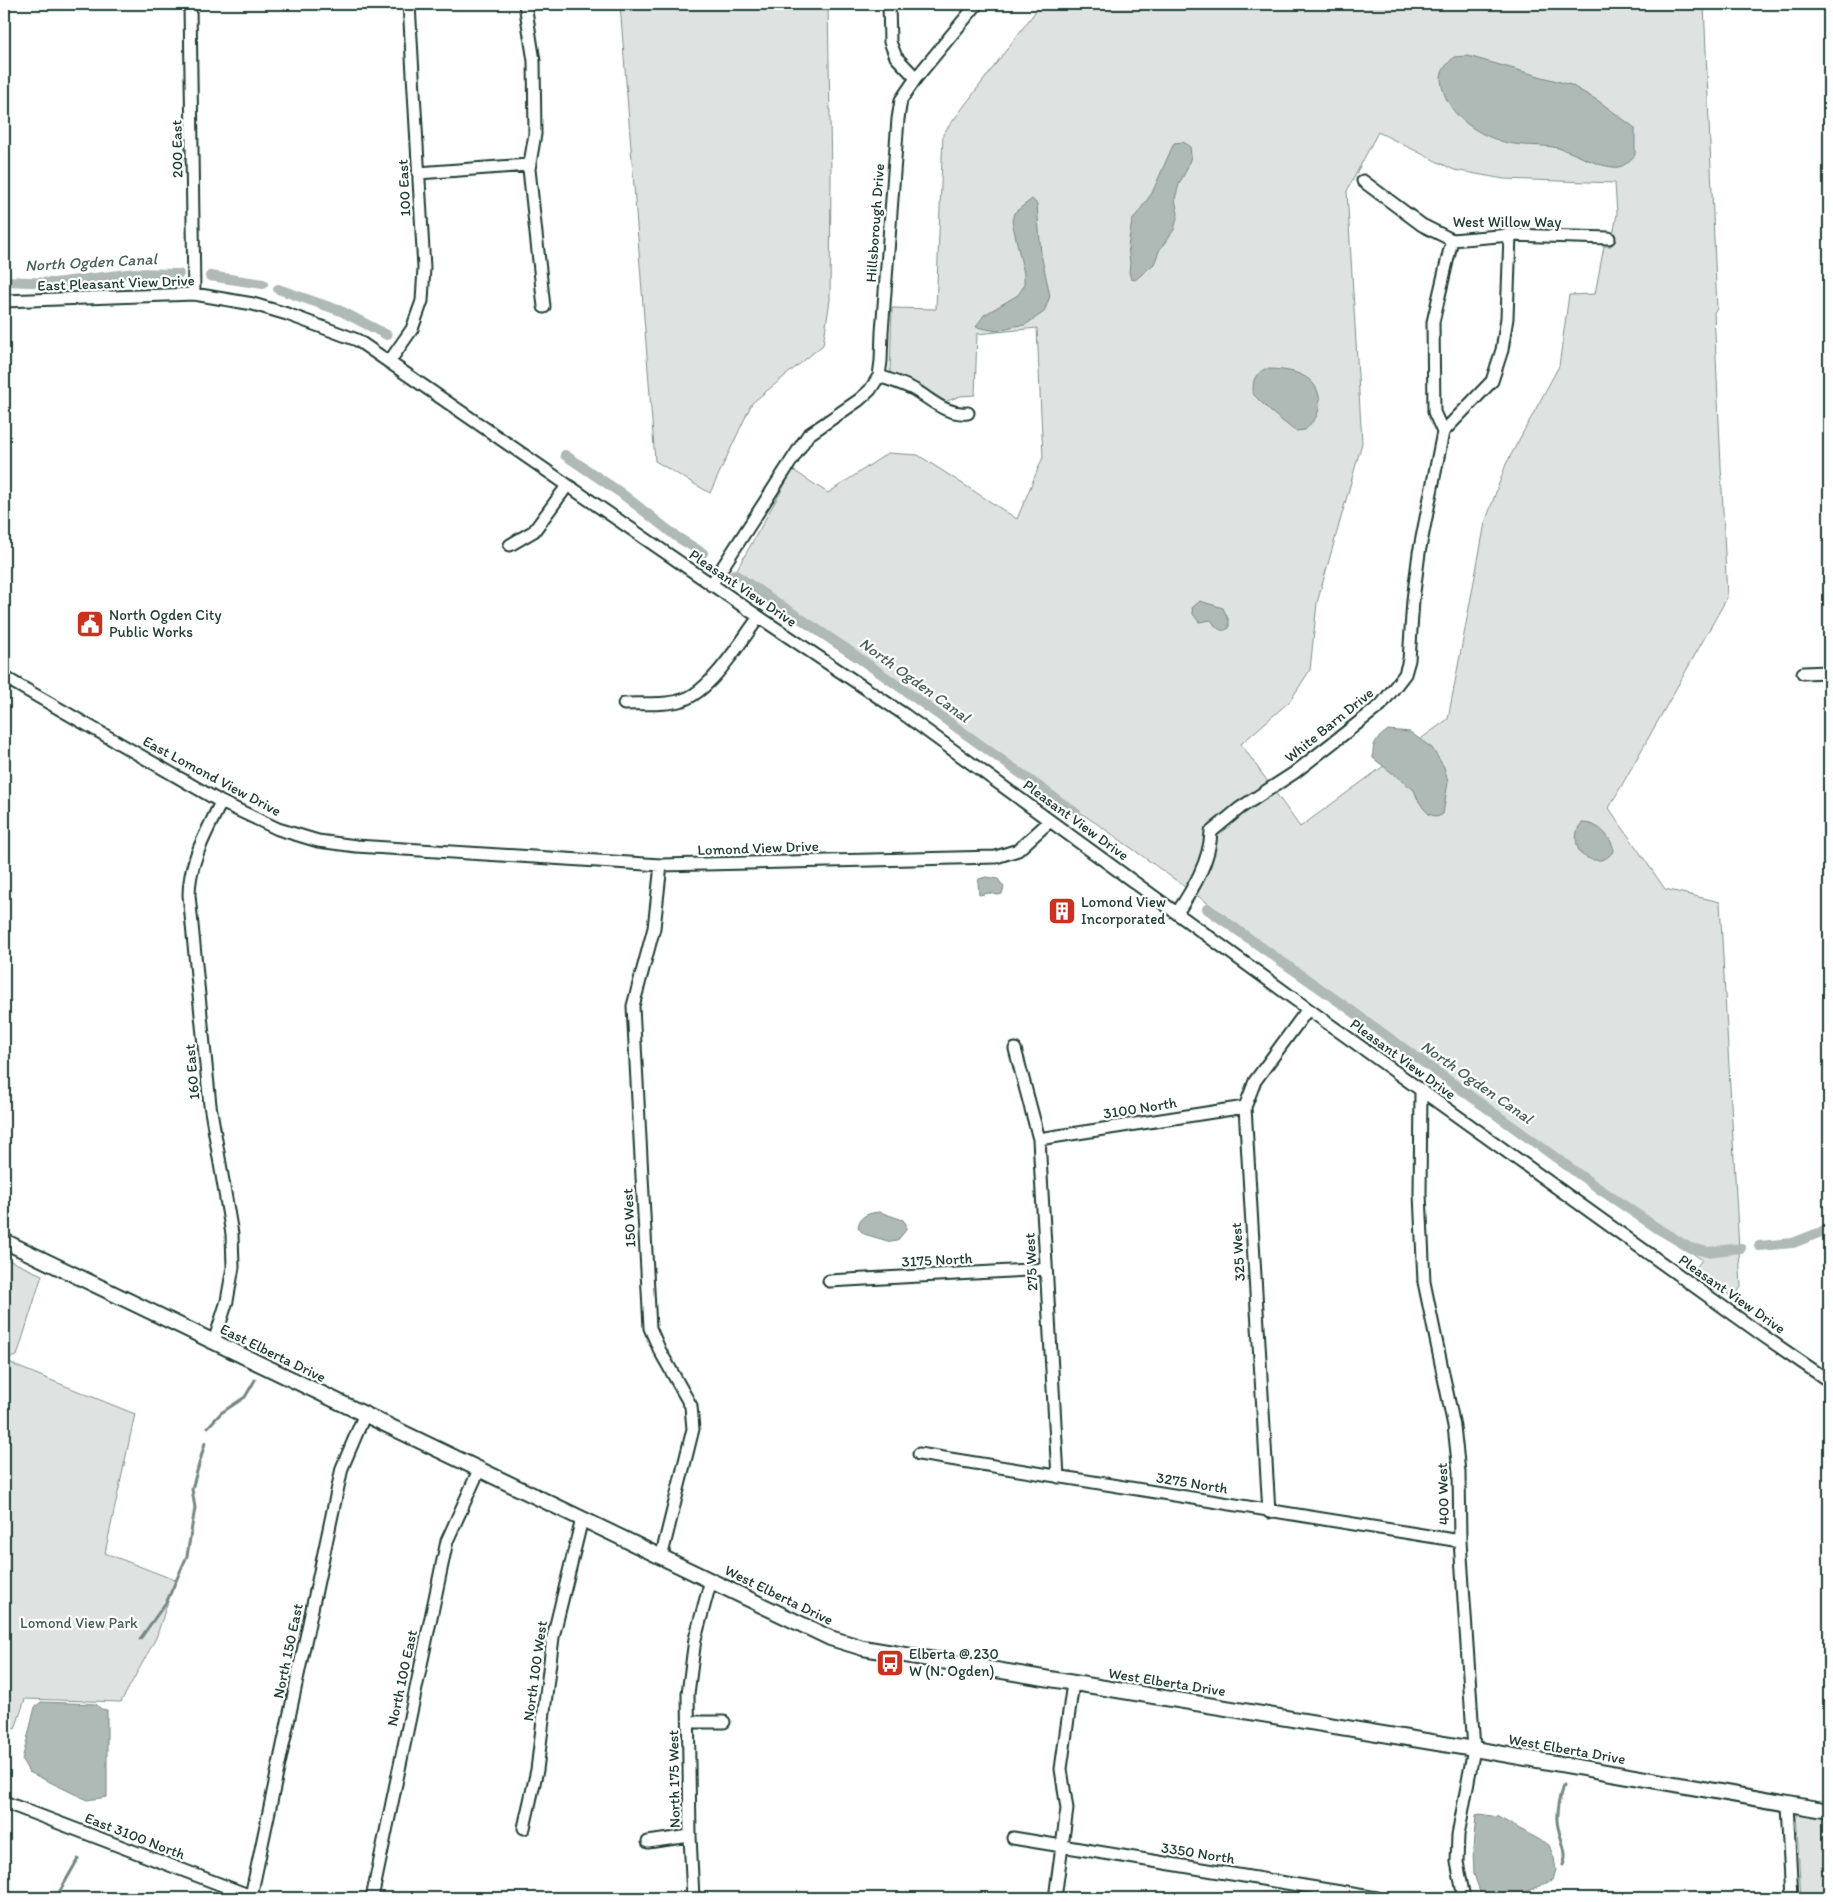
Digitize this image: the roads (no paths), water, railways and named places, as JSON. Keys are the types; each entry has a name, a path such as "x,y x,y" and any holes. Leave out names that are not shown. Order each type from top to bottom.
{"main road":[{"name":"East Elberta Drive","path":"4,1241 529,1494"},
{"name":"West Elberta Drive","path":"529,1494 830,1638 863,1648 1474,1749 1829,1811"}],"street":[{"name":"200 East","path":"190,4 194,294"},
{"name":"100 East","path":"389,362 412,330 422,301 424,268 409,4"},
{"path":"525,4 534,61 535,134 528,165 544,307"},
{"path":"889,4 890,42 896,57 916,78"},
{"name":"Hillsborough Drive","path":"879,376 901,100 916,78 977,4"},
{"path":"418,174 528,165"},
{"name":"West Willow Way","path":"1363,181 1422,225 1452,240 1510,235 1609,238"},
{"path":"1452,240 1433,322 1434,412 1443,432 1492,380 1502,350 1508,318 1510,235"},
{"name":"East Pleasant View Drive","path":"4,302 194,294 253,304 287,314"},
{"name":"Pleasant View Drive","path":"287,314 357,340 759,617 905,715 1420,1090 1829,1381"},
{"path":"711,584 808,435 859,400 870,390 879,376 914,390 946,410 958,414 968,413"},
{"name":"White Barn Drive","path":"1177,913 1196,882 1211,842 1211,832 1240,808 1294,773 1381,705 1405,674 1409,660 1413,600 1420,553 1443,432"},
{"path":"510,545 534,530 568,486"},
{"path":"624,704 662,703 686,699 710,682 759,617"},
{"path":"1803,674 1829,672"},
{"name":"East Lomond View Drive","path":"4,677 221,802 278,829 318,841 356,846 454,852"},
{"name":"160 East","path":"214,1342 227,1301 233,1267 232,1234 210,1105 202,1006 188,895 189,878 194,860 221,802"},
{"name":"Lomond View Drive","path":"454,852 661,865 996,857 1018,850 1050,821"},
{"name":"150 West","path":"661,865 654,928 633,1006 650,1328 660,1351 691,1406 692,1429 661,1558"},
{"name":"325 West","path":"1269,1512 1245,1107 1255,1081 1308,1009"},
{"name":"275 West","path":"1015,1049 1039,1139 1058,1476"},
{"name":"400 West","path":"1420,1090 1420,1194 1424,1282 1454,1426 1474,1749 1458,1835 1457,1862 1461,1898"},
{"name":"3100 North","path":"1039,1139 1245,1107"},
{"name":"3175 North","path":"829,1281 1046,1269"},
{"name":"North 150 East","path":"253,1897 342,1468 364,1416"},
{"name":"3275 North","path":"919,1454 1269,1512 1460,1541"},
{"name":"North 100 East","path":"372,1898 447,1540 479,1470"},
{"name":"North 100 West","path":"524,1828 537,1770 552,1637 582,1519"},
{"name":"North 175 West","path":"693,1898 688,1694 695,1639 711,1580"},
{"path":"1055,1898 1067,1809 1061,1769 1072,1683"},
{"name":"North 175 West","path":"689,1722 724,1722"},
{"name":"East 3100 North","path":"4,1802 253,1897"},
{"path":"1787,1805 1792,1898"},
{"name":"North 175 West","path":"648,1842 690,1836"},
{"name":"3350 North","path":"1013,1838 1377,1898"}],"waterway":[{"name":"North Ogden Canal","path":"4,281 54,283 135,273 179,274"},
{"name":"North Ogden Canal","path":"210,276 263,284"},
{"name":"North Ogden Canal","path":"278,289 341,311 387,335"},
{"name":"North Ogden Canal","path":"565,455 621,493 677,537 703,553"},
{"name":"North Ogden Canal","path":"734,574 848,650 1076,813"},
{"name":"North Ogden Canal","path":"1207,909 1598,1188 1660,1230 1690,1248 1708,1252 1741,1248"},
{"name":"North Ogden Canal","path":"1759,1246 1793,1243 1826,1230"},
{"path":"208,1427 221,1413 245,1397 255,1380"},
{"path":"140,1639 167,1601 187,1556 195,1508 192,1489 205,1443"},
{"path":"1563,1785 1558,1802 1557,1816 1565,1854 1563,1865"},
{"path":"56,1898 78,1859"}],"place":[{"name":"North Ogden City Public Works","path":"90,624"},
{"name":"Lomond View Incorporated","path":"1062,911"},
{"name":"Elberta @ 230 W (N. Ogden)","path":"890,1663"}],"park label":[{"name":"Lomond View Park","path":"79,1623"}]}
